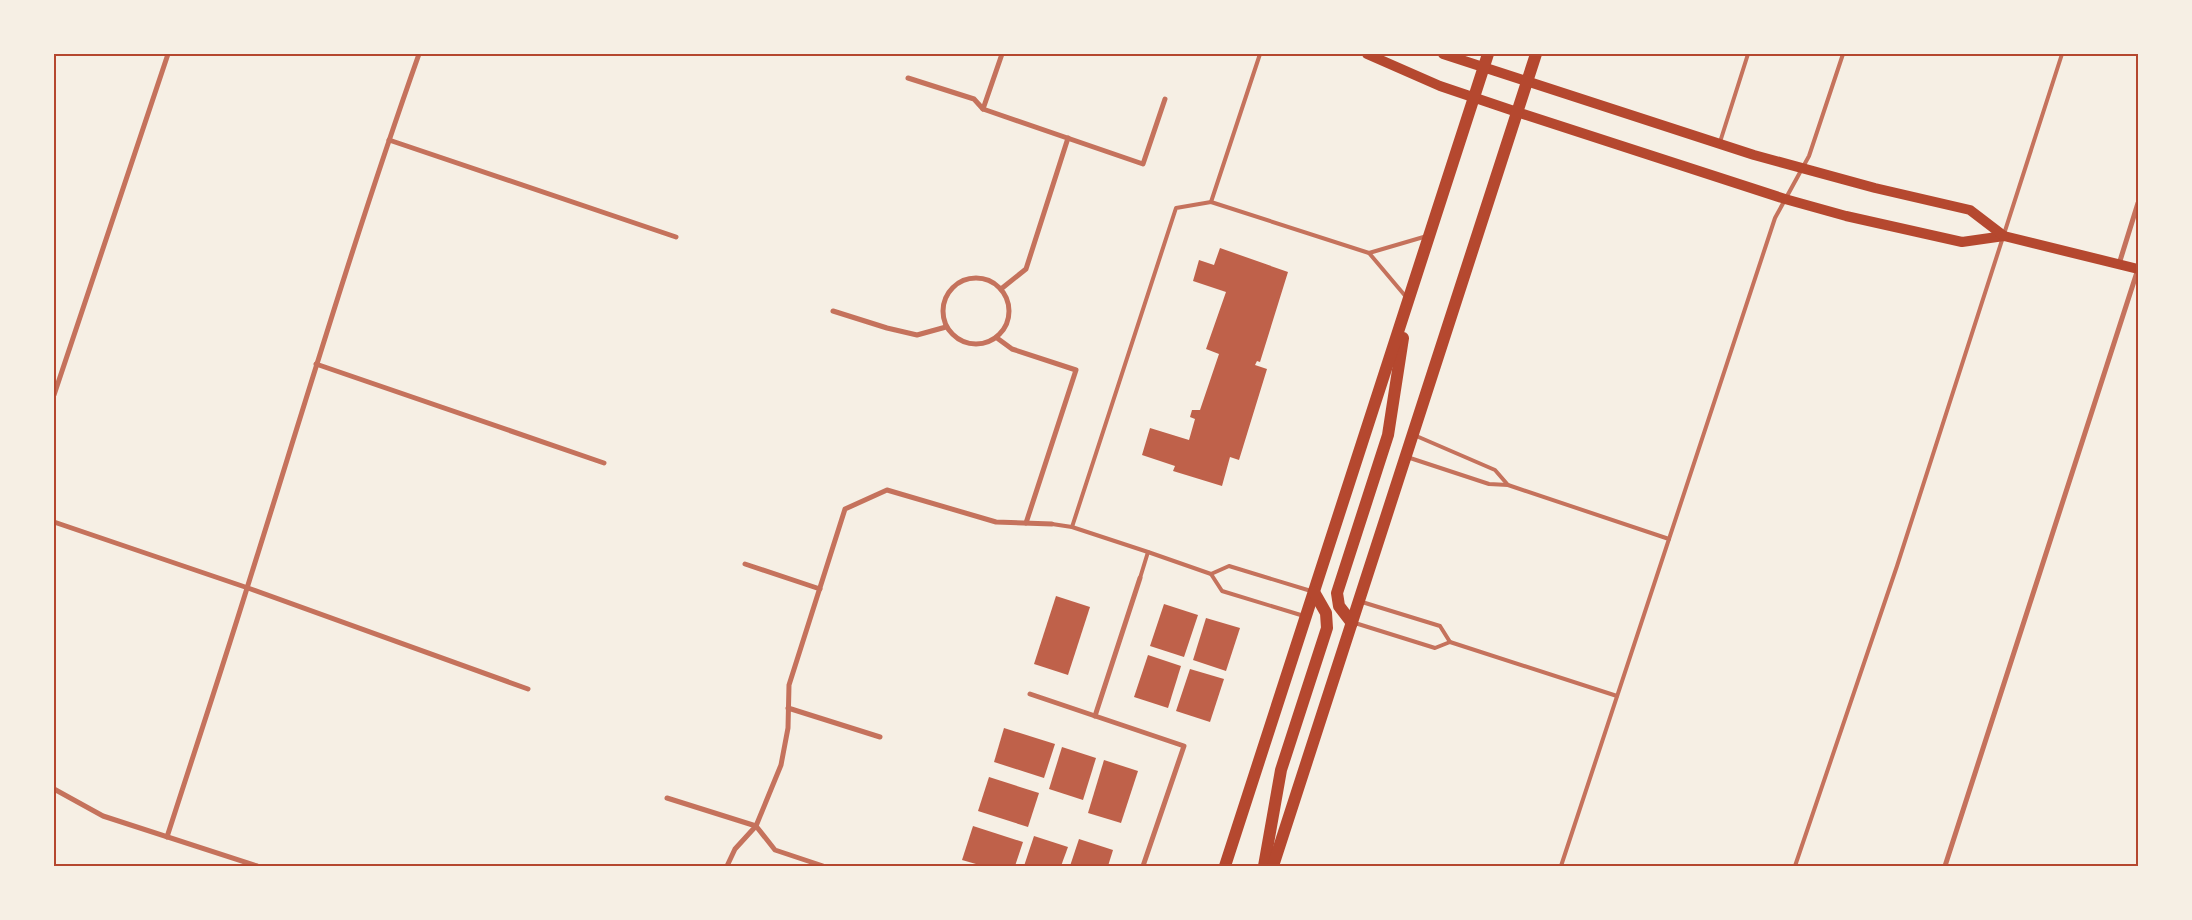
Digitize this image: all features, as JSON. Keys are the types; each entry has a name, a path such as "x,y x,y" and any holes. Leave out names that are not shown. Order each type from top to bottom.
{"main road":[{"path":"1367,54 1401,70 1474,98 1785,199 1846,216 1962,242 2004,236 2138,269"},
{"path":"1443,54 1719,144 1802,169 1970,210 2004,236"},
{"path":"1224,866 1431,235 1488,54"},
{"path":"1273,866 1536,54"},
{"path":"1352,623 1339,606 1337,593 1388,435 1409,301"},
{"path":"1264,866 1281,770 1327,628 1326,613 1314,592"}],"street":[{"path":"54,395 168,54"},
{"path":"167,837 248,588 316,364 419,54"},
{"path":"984,109 1002,54"},
{"path":"908,78 974,99 984,109 1143,164 1165,99"},
{"path":"1001,289 1026,268 1068,138"},
{"path":"389,140 676,236"},
{"path":"2118,264 2138,202"},
{"path":"1945,866 2138,269"},
{"path":"974,278 989,280 1001,289 1009,307 1009,318 1005,329 997,338 986,344 969,344 953,337 946,327 942,316 943,304 955,285 964,280 974,278"},
{"path":"833,311 887,328 917,335 946,327"},
{"path":"997,338 1012,349 1076,370 1026,523"},
{"path":"316,364 604,463"},
{"path":"727,866 735,849 756,826 781,765 788,728 789,685 845,509 887,490 996,522 1052,524"},
{"path":"54,522 248,588 528,689"},
{"path":"745,564 820,589"},
{"path":"1095,716 1140,578"},
{"path":"1030,694 1184,746 1143,866"},
{"path":"788,708 880,737"},
{"path":"54,789 103,816 257,866"},
{"path":"667,798 756,826 775,850 824,866"}],"lane":[{"path":"1211,202 1260,54"},
{"path":"1719,144 1748,54"},
{"path":"1561,866 1775,218 1812,147 1843,54"},
{"path":"1796,866 1897,566 2062,54"},
{"path":"1072,527 1176,208 1211,202 1369,253 1409,301"},
{"path":"1369,253 1431,235"},
{"path":"1413,435 1494,470 1508,485"},
{"path":"1406,457 1489,484 1508,485 1669,539"},
{"path":"1052,524 1072,527 1211,574 1222,590 1306,617"},
{"path":"1140,578 1148,552"},
{"path":"1211,574 1229,566 1314,592"},
{"path":"1360,601 1440,626 1450,642"},
{"path":"1352,623 1435,648 1450,642 1617,696"}],"building":[{"path":"1220,248 1288,272 1260,362 1257,361 1255,365 1267,369 1239,460 1230,457 1222,486 1173,471 1175,466 1142,455 1150,428 1189,440 1195,419 1190,417 1192,410 1200,410 1219,354 1206,349 1226,292 1193,281 1199,260 1214,265"},
{"path":"1056,596 1090,607 1068,675 1034,664"},
{"path":"1164,604 1198,615 1184,657 1150,646"},
{"path":"1206,618 1240,628 1226,671 1193,660"},
{"path":"1148,655 1181,666 1168,708 1134,697"},
{"path":"1190,669 1224,679 1210,722 1176,711"},
{"path":"1004,728 1055,744 1044,778 994,762"},
{"path":"1062,747 1096,758 1083,800 1049,789"},
{"path":"1104,760 1138,771 1121,823 1088,813"},
{"path":"989,777 1039,793 1028,827 978,811"},
{"path":"973,826 1023,842 1015,866 983,866 962,860"},
{"path":"1034,836 1068,847 1061,866 1024,866"},
{"path":"1079,839 1113,850 1108,866 1070,866"}]}
